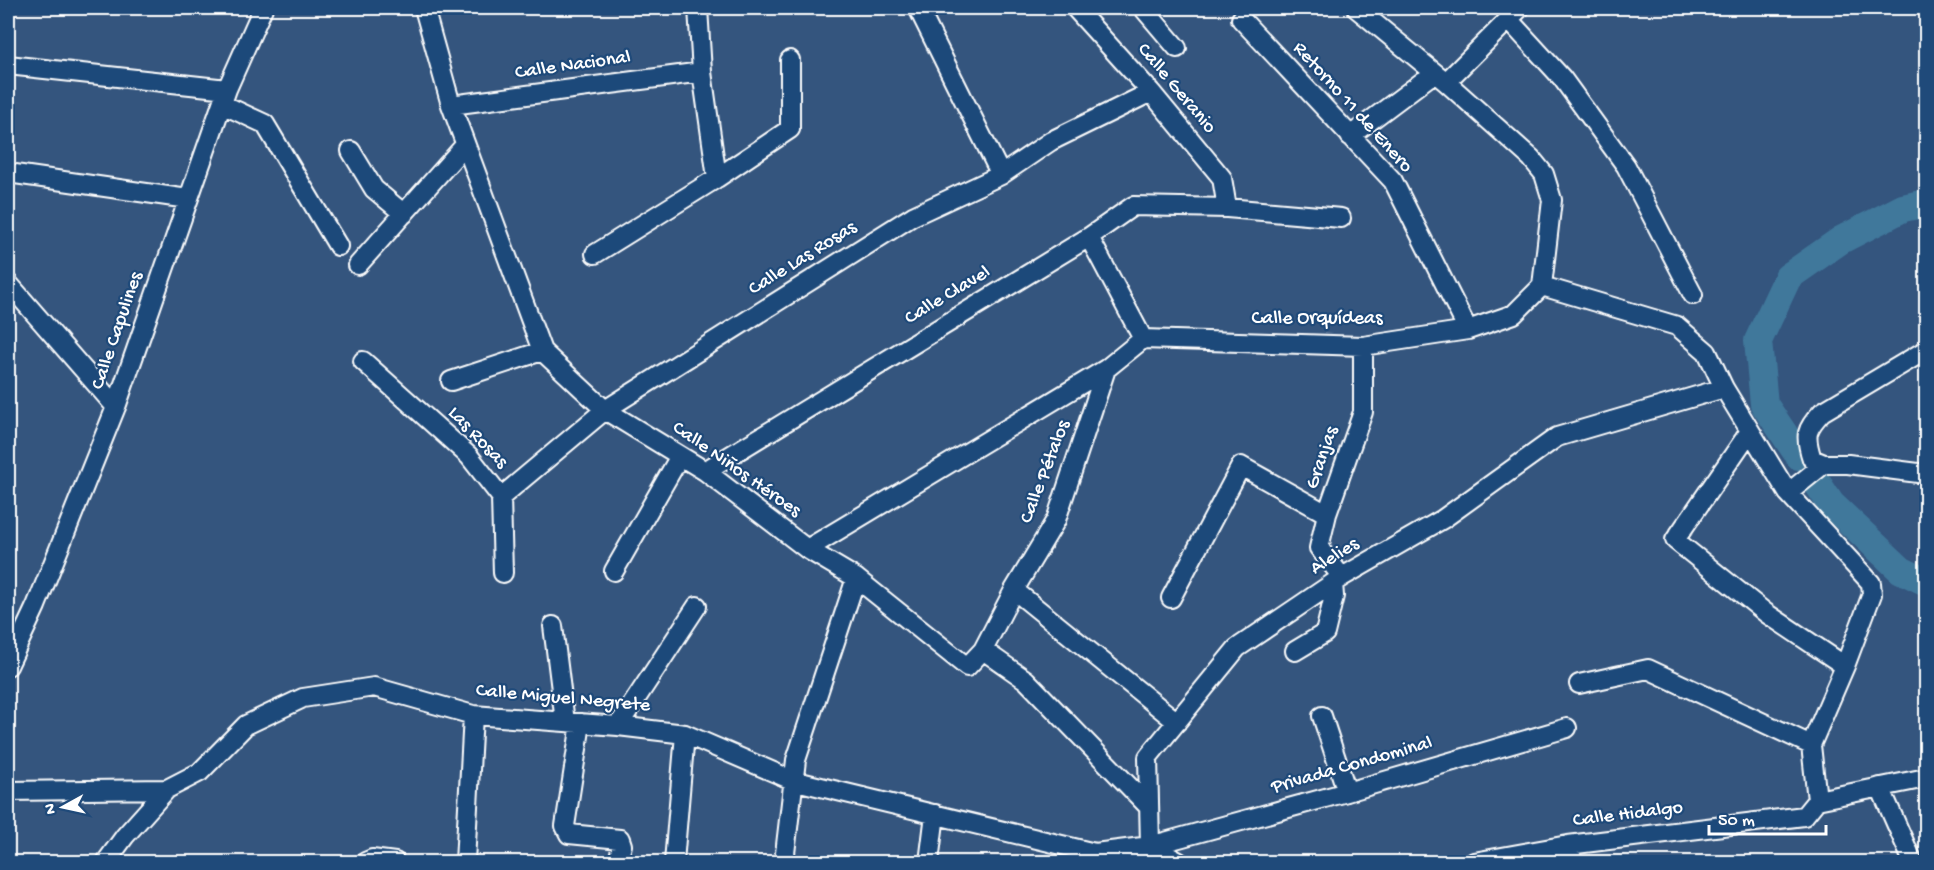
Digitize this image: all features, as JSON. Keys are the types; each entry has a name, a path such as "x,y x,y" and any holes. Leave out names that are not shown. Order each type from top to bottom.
{"street":[{"name":"Calle Capulines","path":"8,666 36,606 116,407 225,96 263,8"},
{"name":"Calle Niños Héroes","path":"424,8 450,105 542,351 605,410 705,471 807,549 856,578 968,667 983,650"},
{"path":"698,8 702,72 717,178"},
{"path":"918,8 1001,175"},
{"name":"Calle Geranio","path":"1075,8 1151,92 1222,178 1227,208"},
{"path":"1143,8 1177,48"},
{"path":"1356,8 1531,158 1544,174 1552,200 1542,286 1677,326 1707,352 1724,388 1788,493 1871,583 1872,594 1845,666 1811,745 1817,800 1926,778"},
{"path":"1350,136 1440,78 1514,13 1626,166 1693,295"},
{"name":"Retorno 11 de Enero","path":"1241,19 1393,181 1468,330"},
{"path":"595,254 717,178 790,129 790,60"},
{"path":"8,65 225,96 265,124 338,246"},
{"name":"Calle Nacional","path":"450,105 702,72"},
{"name":"Calle Las Rosas","path":"501,497 605,410 913,216 1001,175 1051,141 1151,92"},
{"path":"358,265 465,145"},
{"path":"351,151 374,189 404,214"},
{"path":"8,173 188,199"},
{"name":"Calle Clavel","path":"705,471 1089,237 1133,206 1227,208 1341,218"},
{"path":"807,549 1106,369 1143,339 1089,237"},
{"path":"8,283 116,407"},
{"name":"Calle Orquídeas","path":"1143,339 1363,346 1468,330 1514,314 1542,286"},
{"name":"Granjas","path":"1338,580 1319,548 1327,514 1363,412 1363,346"},
{"path":"1926,350 1822,411 1809,426 1806,443 1812,459 1824,464 1848,464 1926,474"},
{"path":"451,381 542,351"},
{"name":"Las Rosas","path":"363,361 469,456 501,497 503,573"},
{"name":"Calle Pétalos","path":"983,650 1014,590 1056,520 1106,369"},
{"name":"Alelies","path":"1150,846 1148,757 1237,648 1338,580 1443,519 1557,437 1724,388"},
{"path":"1750,431 1675,540 1766,613 1845,666"},
{"path":"614,571 680,456"},
{"path":"1788,493 1824,464"},
{"path":"1171,598 1241,466 1327,514"},
{"path":"784,862 796,760 856,578"},
{"path":"1294,651 1325,633 1338,580"},
{"path":"1014,590 1177,722"},
{"path":"618,726 697,606"},
{"path":"553,626 573,722 565,826 569,834 620,839 622,845 618,862"},
{"path":"983,650 1026,680 1149,807"},
{"path":"1580,684 1648,669 1811,745"},
{"name":"Calle Miguel Negrete","path":"8,791 167,789 200,772 246,725 303,698 374,687 473,715 618,726 685,734 792,780 934,814 1093,858"},
{"path":"465,862 473,715"},
{"path":"1322,716 1347,792"},
{"name":"Privada Condominal","path":"1150,846 1567,728"},
{"path":"674,862 685,734"},
{"path":"1880,787 1913,862"},
{"path":"106,862 125,836 167,789"},
{"name":"Calle Hidalgo","path":"1474,862 1571,854 1804,816 1817,800"},
{"path":"929,862 934,814"},
{"path":"1093,858 1150,846 1179,862"},
{"path":"365,862 372,859 395,862"}],"waterway":[{"path":"1799,456 1764,404 1758,341 1788,277 1841,240 1903,208 1926,203"},
{"path":"1812,475 1831,504 1901,570 1926,582"}]}
